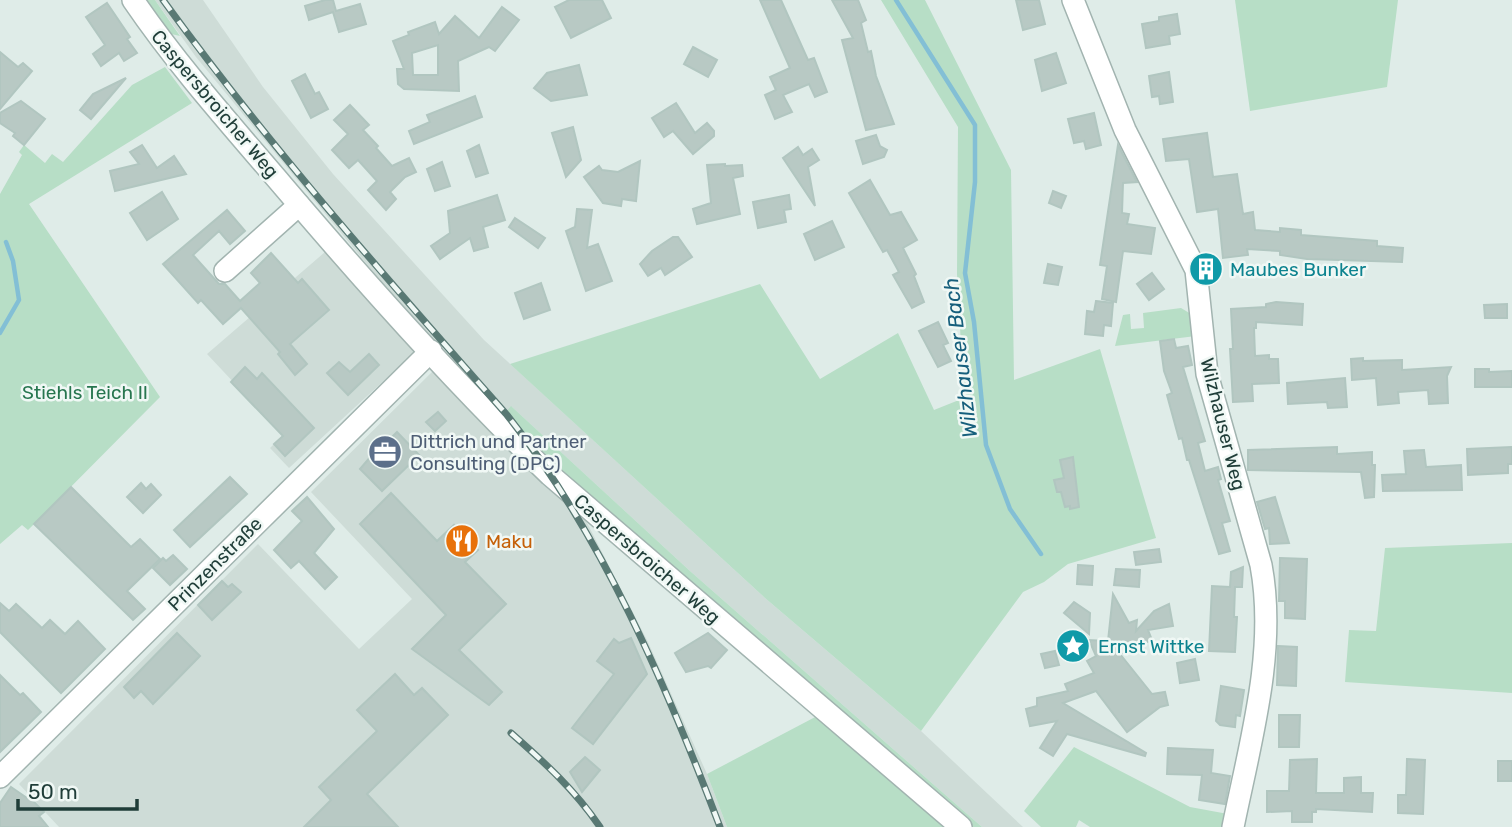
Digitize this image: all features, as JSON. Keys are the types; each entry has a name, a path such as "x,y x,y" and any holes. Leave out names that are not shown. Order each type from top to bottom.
{"street":[{"name":"Caspersbroicher Weg","path":"133,0 172,57 299,205 510,437 550,475 961,827"},
{"name":"Wilzhauser Weg","path":"1073,0 1125,130 1196,270 1207,374 1262,574 1265,614 1260,689 1233,827"},
{"path":"225,271 299,205"},
{"name":"Prinzenstraße","path":"0,777 431,351"}],"shaded area":[{"path":"155,0 203,0 263,87 333,174 484,340 765,598 921,731 1023,827 982,827 690,571 512,407 502,417 375,274 196,57"},
{"path":"325,252 416,351 289,468 270,448 283,435 207,354"},
{"path":"434,370 582,513 648,642 707,774 727,827 59,827 19,784 258,544 359,649 412,599 311,492"}],"green space":[{"path":"145,0 155,0 180,36 167,33"},
{"path":"881,0 925,0 1011,170 1014,380 1100,349 1156,538 1068,564 1044,582 1023,592 921,731 765,598 510,364 760,284 820,379 898,333 934,410 964,398 957,274 958,127"},
{"path":"1235,0 1398,0 1387,87 1250,111"},
{"name":"Stiehls Teich II","path":"165,67 192,103 29,204 160,397 28,530 22,525 0,544 0,194 22,155 19,152 24,145 45,163 52,154 63,162 132,85"},
{"path":"1181,308 1191,314 1196,336 1115,346 1123,315 1130,314 1131,329 1144,328 1143,313"},
{"path":"511,406 690,571 982,827 968,827 586,498 502,417"},
{"path":"1512,543 1512,693 1345,682 1349,630 1376,631 1385,548"},
{"path":"819,715 949,827 727,827 707,774"},
{"path":"1074,747 1190,807 1228,814 1226,827 1090,827 1079,820 1076,827 1041,827 1024,811"}],"building":[{"path":"333,0 336,11 360,4 366,24 339,32 333,12 309,20 305,6"},
{"path":"569,0 602,0 611,18 571,38 555,7"},
{"path":"760,0 781,0 808,60 814,58 827,92 815,97 809,84 783,95 792,112 775,119 765,95 776,90 770,77 790,68"},
{"path":"832,0 858,0 866,20 861,23 868,52 871,51 876,76 894,124 866,130 842,40 853,38"},
{"path":"1016,0 1039,0 1045,24 1023,30"},
{"path":"107,3 130,37 127,39 137,53 124,61 119,53 101,66 93,54 105,45 86,17"},
{"path":"502,7 519,20 495,51 489,47 458,61 459,91 404,89 398,84 397,69 404,69 393,41 409,35 408,32 435,22 439,34 455,16 479,38","holes":["438,45 438,75 413,75 412,53"]},
{"path":"1177,14 1180,34 1169,36 1170,44 1146,48 1142,24"},
{"path":"693,47 717,60 708,77 684,64"},
{"path":"0,52 18,67 23,63 32,71 0,109"},
{"path":"1056,53 1066,83 1042,91 1035,60"},
{"path":"579,65 587,95 551,101 534,88 547,73"},
{"path":"1169,72 1173,102 1160,104 1159,96 1152,97 1149,76"},
{"path":"305,74 315,94 319,92 328,109 311,118 292,81"},
{"path":"126,78 91,119 80,110 93,94"},
{"path":"475,96 482,117 414,144 409,131 430,122 427,115"},
{"path":"21,101 45,119 24,145 13,136 15,133 0,123 0,113"},
{"path":"676,103 695,133 707,123 714,131 714,136 693,154 673,131 664,137 652,118"},
{"path":"350,105 369,125 363,130 392,166 409,158 416,172 405,177 390,192 396,199 386,210 368,190 377,181 358,160 349,168 332,150 348,134 334,120"},
{"path":"1094,113 1101,145 1086,149 1084,141 1074,143 1068,119"},
{"path":"573,127 581,160 566,177 552,133"},
{"path":"1207,133 1213,177 1237,174 1243,214 1253,212 1255,230 1280,232 1280,228 1301,230 1301,235 1377,241 1377,246 1403,248 1402,262 1307,259 1280,255 1280,251 1247,249 1248,255 1223,258 1218,209 1197,212 1189,159 1166,161 1163,139"},
{"path":"876,135 880,146 887,150 884,157 863,164 856,141"},
{"path":"142,145 157,168 174,156 186,174 115,191 110,171 139,164 130,152"},
{"path":"479,145 488,173 476,177 467,151"},
{"path":"1118,145 1137,182 1123,183 1122,213 1129,214 1127,224 1155,228 1151,254 1123,251 1116,302 1102,299 1107,266 1100,265"},
{"path":"798,147 803,155 812,149 819,160 808,167 815,206 783,158"},
{"path":"640,161 636,201 622,199 621,206 603,203 584,177 599,166 602,170 618,172"},
{"path":"442,162 450,186 435,191 427,169"},
{"path":"707,165 742,165 743,176 733,178 740,214 697,224 693,209 711,203"},
{"path":"870,180 890,215 901,212 917,240 903,248 916,274 914,276 924,302 912,308 893,275 899,272 887,250 883,252 849,193"},
{"path":"1053,191 1066,196 1061,208 1049,203"},
{"path":"162,192 178,219 147,240 130,213"},
{"path":"497,195 505,220 483,227 488,247 474,251 470,238 440,259 431,246 450,233 448,211"},
{"path":"789,195 791,209 784,210 786,222 758,228 753,202"},
{"path":"577,209 592,210 587,248 598,244 612,281 586,291 566,231 575,227"},
{"path":"227,210 245,231 230,244 219,231 193,255 219,284 225,284 240,301 260,283 251,273 271,253 298,283 302,279 329,310 290,344 307,364 295,375 278,354 280,352 241,308 223,324 201,300 198,303 163,264"},
{"path":"515,218 545,238 538,248 509,227"},
{"path":"832,221 844,247 815,260 804,234"},
{"path":"673,237 678,237 692,257 665,275 661,268 648,276 640,264 652,251"},
{"path":"1048,264 1062,267 1058,285 1044,283"},
{"path":"1152,273 1164,289 1149,300 1137,284"},
{"path":"541,283 550,310 524,319 515,293"},
{"path":"1096,301 1113,303 1111,326 1104,325 1103,336 1085,334 1087,311 1094,312"},
{"path":"1266,304 1303,304 1302,325 1256,322 1254,328 1255,356 1269,355 1269,359 1278,359 1279,383 1252,384 1253,401 1233,402 1231,309 1266,307"},
{"path":"1507,304 1507,318 1485,318 1484,305"},
{"path":"938,322 948,343 943,345 951,361 938,367 919,331"},
{"path":"1174,339 1176,348 1188,346 1192,365 1183,367 1205,441 1198,443 1205,471 1218,467 1221,479 1218,480 1230,521 1222,523 1230,551 1219,554 1182,438 1179,439 1167,395 1172,393 1164,371 1160,341"},
{"path":"369,354 379,365 348,395 327,373 339,362 350,372"},
{"path":"1363,358 1363,361 1402,360 1402,370 1451,367 1447,376 1448,403 1429,404 1428,390 1398,392 1399,403 1378,405 1376,378 1352,380 1351,359"},
{"path":"245,367 257,379 262,373 314,428 285,456 274,444 283,436 231,382"},
{"path":"1475,369 1489,369 1489,372 1512,371 1512,387 1475,387"},
{"path":"1345,378 1347,407 1328,408 1327,402 1288,404 1287,383"},
{"path":"438,412 446,421 435,431 426,422"},
{"path":"397,432 421,457 414,460 382,491 360,469 384,441 386,443"},
{"path":"1337,447 1337,454 1372,452 1372,465 1375,465 1374,497 1365,498 1361,472 1248,470 1248,450"},
{"path":"1512,447 1512,464 1508,464 1508,473 1468,475 1467,449"},
{"path":"1424,450 1426,467 1461,465 1462,490 1383,491 1382,475 1406,474 1404,451"},
{"path":"1073,457 1079,507 1070,509 1070,506 1065,507 1054,480 1064,478 1060,460"},
{"path":"230,477 247,494 190,547 174,530"},
{"path":"141,483 146,489 151,484 161,495 143,513 127,497"},
{"path":"71,487 131,547 140,539 160,559 127,591 145,609 133,620 34,524"},
{"path":"391,493 437,541 454,525 478,550 465,562 506,604 459,650 502,692 489,705 412,649 446,615 360,524"},
{"path":"307,497 334,529 314,553 337,577 325,589 299,561 291,568 274,550 302,521 292,511"},
{"path":"1275,497 1289,543 1270,544 1269,528 1265,529 1257,502"},
{"path":"1159,549 1161,562 1136,565 1134,552"},
{"path":"173,555 187,569 170,585 153,568 163,558 166,561"},
{"path":"1280,558 1307,559 1305,619 1285,618 1285,601 1279,601"},
{"path":"1078,565 1093,566 1092,585 1077,584"},
{"path":"1243,567 1242,587 1235,587 1235,652 1209,651 1212,586 1230,587 1231,572"},
{"path":"1116,569 1140,570 1139,587 1114,585"},
{"path":"222,581 228,587 232,584 241,592 212,620 198,605"},
{"path":"1113,594 1129,623 1137,620 1136,631 1154,611 1169,604 1173,626 1148,630 1152,640 1120,654 1152,694 1165,692 1168,705 1160,707 1127,732 1096,691 1063,703 1146,753 1145,756 1067,734 1053,756 1040,748 1057,721 1030,726 1026,709 1037,706 1037,698 1068,691 1065,684 1094,673 1087,661 1096,656 1089,640 1108,641"},
{"path":"1074,602 1090,613 1089,634 1064,613"},
{"path":"0,603 9,611 16,604 42,628 50,620 65,634 78,621 105,649 61,693 0,632"},
{"path":"177,633 200,656 153,704 141,691 134,698 124,687"},
{"path":"708,633 727,650 711,668 708,666 686,672 675,653"},
{"path":"631,638 647,674 593,744 572,728 614,674 597,661 614,639 619,643"},
{"path":"1278,646 1297,647 1296,686 1277,685"},
{"path":"1055,651 1059,665 1045,668 1041,654"},
{"path":"1195,659 1199,680 1180,683 1177,663"},
{"path":"395,674 414,695 422,688 448,715 367,794 398,827 304,827 331,800 319,787 377,731 357,710"},
{"path":"0,675 41,712 0,752"},
{"path":"1221,686 1244,690 1240,716 1236,715 1235,727 1220,725 1216,721"},
{"path":"1279,715 1300,715 1299,747 1279,747"},
{"path":"1168,748 1213,750 1211,773 1230,776 1225,804 1199,800 1202,775 1167,774"},
{"path":"585,757 600,770 582,792 570,772"},
{"path":"1317,759 1316,793 1344,793 1344,778 1361,777 1361,793 1373,793 1372,812 1316,809 1316,812 1312,812 1312,822 1292,822 1292,811 1267,812 1267,791 1289,791 1290,760"},
{"path":"1407,759 1425,760 1423,814 1398,813 1398,795 1406,795"},
{"path":"1498,761 1512,761 1512,781 1498,781"},
{"path":"11,787 27,798 28,796 44,812 39,816 48,827 0,827 0,803"}],"waterway":[{"name":"Wilzhauser Bach","path":"896,0 975,125 975,182 965,273 974,322 986,445 1010,509 1041,554"},
{"path":"0,333 19,300 13,261 6,242"}],"railway":[{"path":"163,0 287,160 507,415 541,461 602,560 629,613 678,720 720,827"},
{"path":"511,733 570,789 600,827"}],"place":[{"name":"Maubes Bunker","path":"1206,269"},
{"name":"Dittrich und Partner Consulting (DPC)","path":"385,452"},
{"name":"Maku","path":"462,541"},
{"name":"Ernst Wittke","path":"1073,646"}]}
